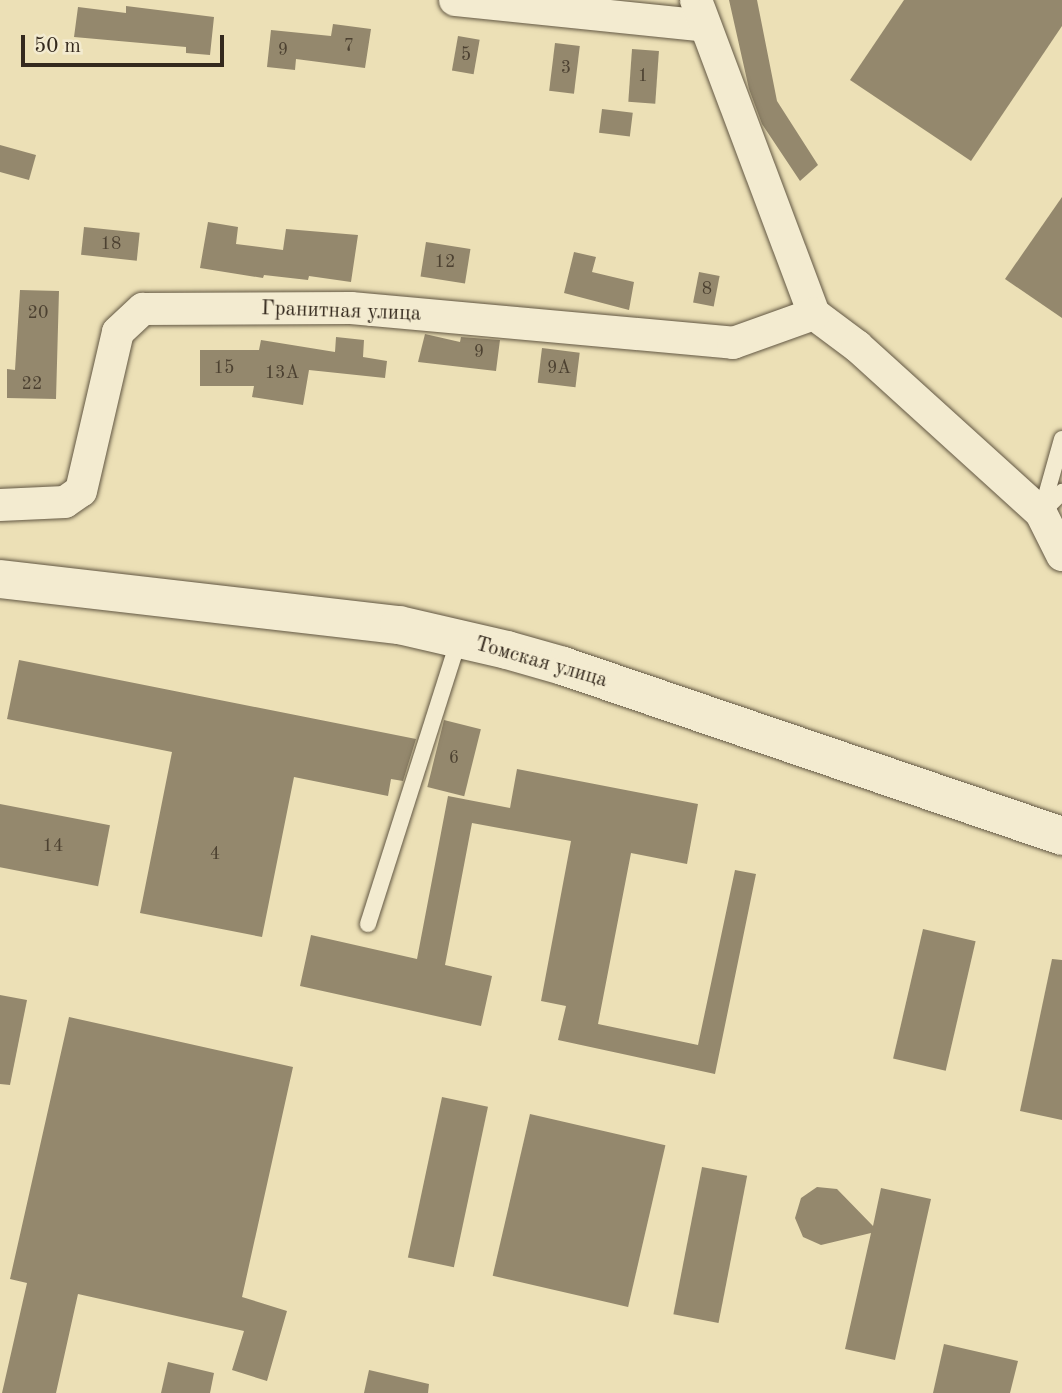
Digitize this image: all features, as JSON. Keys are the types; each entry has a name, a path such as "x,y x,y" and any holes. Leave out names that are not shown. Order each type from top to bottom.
{"street":[{"path":"455,0 701,13 814,314 1051,503 1062,555"},
{"name":"Гранитная улица","path":"0,505 65,502 81,491 118,332 144,309 351,308 733,342 814,314"},
{"name":"Томская улица","path":"0,579 399,625 459,639 563,666 1062,836"}],"lane":[{"path":"1051,503 1062,439"},
{"path":"368,924 459,639"}],"building":[{"path":"729,0 757,0 777,101 818,165 800,181 762,124 749,89"},
{"path":"904,0 1062,0 1062,26 971,161 850,80"},
{"path":"126,6 214,17 210,55 186,53 186,47 74,37 78,7 126,13"},
{"path":"333,24 371,29 365,68 296,59 295,70 267,67 271,30 331,36"},
{"path":"458,36 480,40 474,74 452,70"},
{"path":"555,43 580,46 574,94 549,91"},
{"path":"632,49 659,51 655,104 628,102"},
{"path":"602,109 633,113 630,137 599,133"},
{"path":"0,145 36,155 29,180 0,172"},
{"path":"1062,197 1062,318 1005,279"},
{"path":"208,222 238,227 236,244 283,250 286,229 358,235 351,282 309,276 308,280 264,275 263,278 200,268"},
{"path":"84,227 140,233 137,261 81,255"},
{"path":"426,242 470,249 465,284 421,277"},
{"path":"574,252 596,257 592,272 634,282 629,310 564,293"},
{"path":"699,272 720,276 714,306 693,302"},
{"path":"20,290 59,291 56,399 7,398 7,369 15,370"},
{"path":"425,334 460,342 461,337 500,340 496,371 418,362"},
{"path":"336,337 364,340 363,357 387,361 385,378 309,370 303,405 252,397 254,386 200,386 200,350 259,350 261,340 335,352"},
{"path":"542,348 580,353 575,387 538,383"},
{"path":"19,660 416,739 403,781 391,779 388,796 294,777 262,937 140,913 172,752 7,719"},
{"path":"444,720 481,729 464,796 427,787"},
{"path":"517,769 698,804 687,864 631,853 598,1024 698,1045 735,870 756,874 715,1074 558,1040 566,1006 541,1001 571,841 472,823 445,965 492,976 481,1026 300,986 311,935 417,959 448,796 510,808"},
{"path":"0,804 110,825 98,886 0,867"},
{"path":"923,929 976,941 946,1071 893,1059"},
{"path":"1052,959 1062,960 1062,1120 1020,1111"},
{"path":"0,995 27,1000 10,1085 0,1084"},
{"path":"69,1017 293,1067 242,1297 287,1311 267,1381 232,1370 244,1331 78,1294 56,1393 2,1393 27,1283 10,1279"},
{"path":"442,1097 488,1107 454,1267 408,1257"},
{"path":"530,1114 665,1145 628,1307 493,1276"},
{"path":"702,1167 747,1176 719,1323 673,1314"},
{"path":"817,1187 837,1189 873,1226 881,1188 931,1199 895,1360 845,1349 871,1233 821,1245 803,1237 795,1218 801,1198"},
{"path":"944,1344 1018,1361 1010,1393 933,1393"},
{"path":"168,1362 214,1373 210,1393 161,1393"},
{"path":"369,1370 429,1384 428,1393 364,1393"}]}
